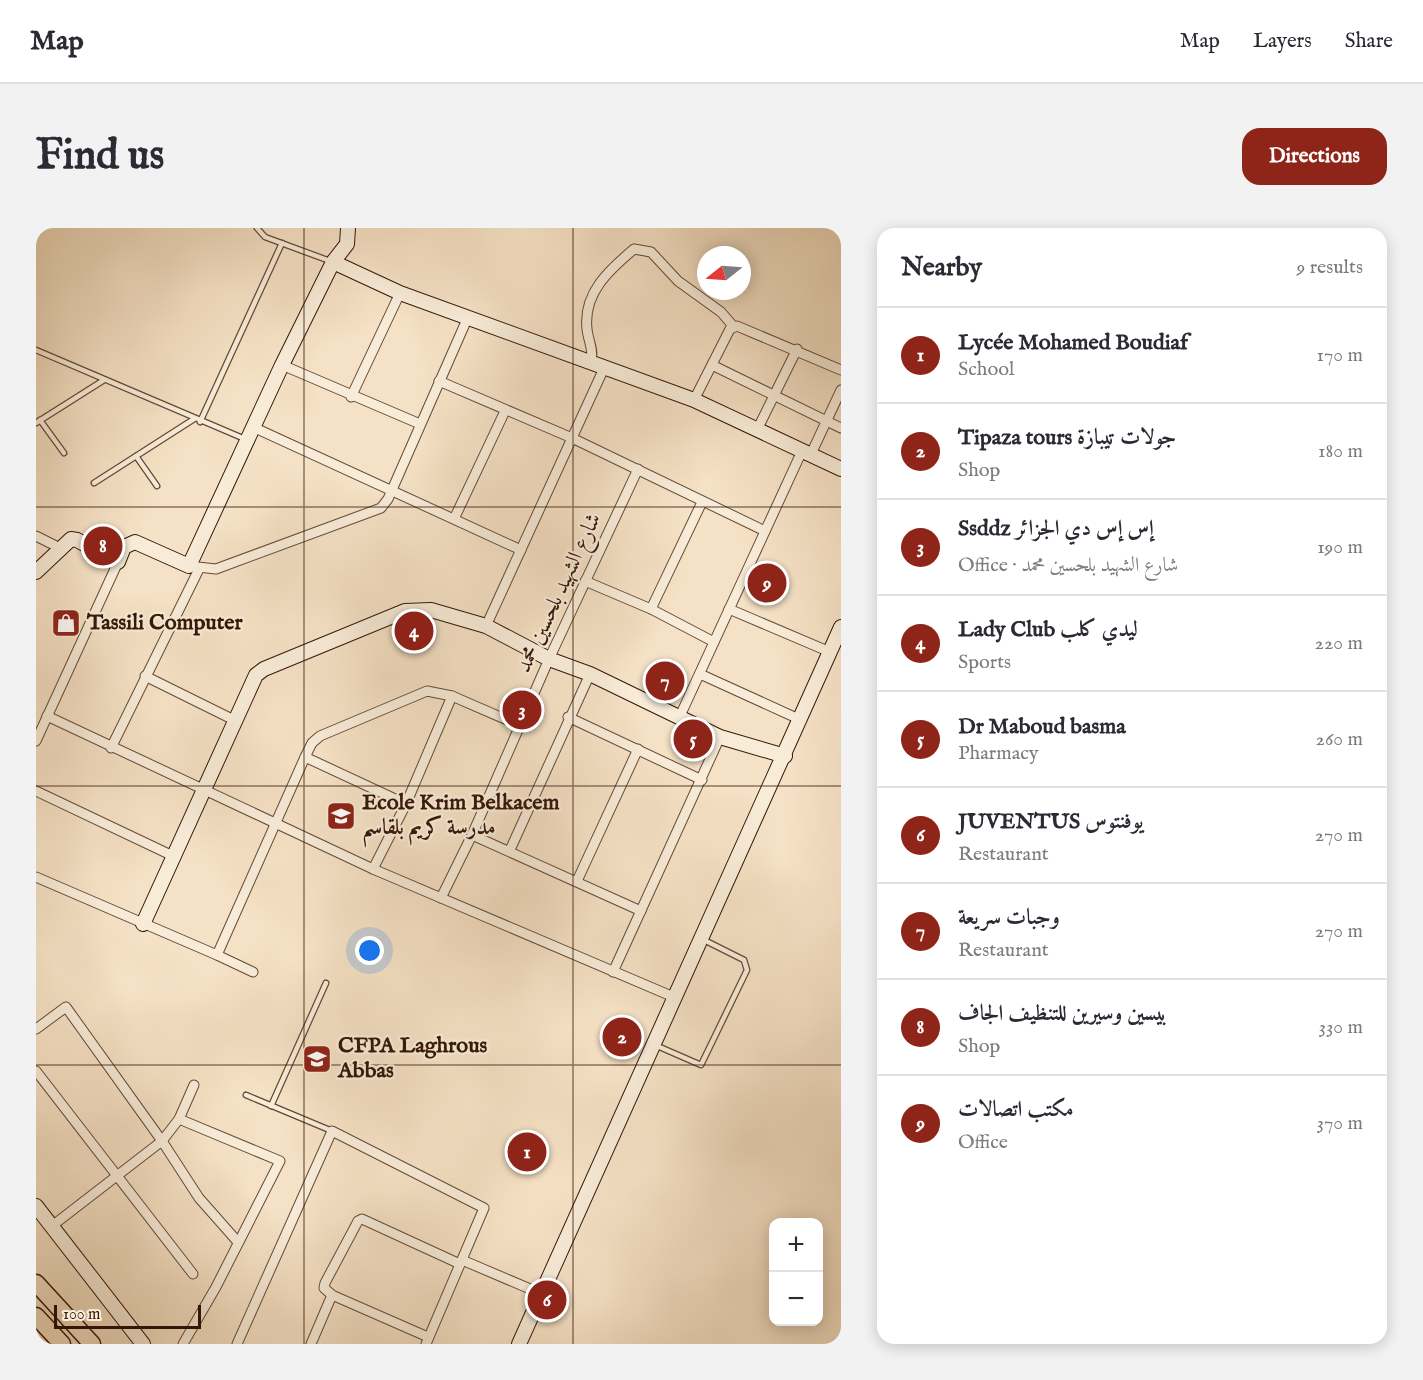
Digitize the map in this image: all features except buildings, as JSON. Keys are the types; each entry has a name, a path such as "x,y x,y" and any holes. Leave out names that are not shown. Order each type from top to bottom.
{"highway":[{"path":"36,1283 92,1344"},
{"path":"36,1316 62,1344"}],"street":[{"path":"111,748 194,567 245,440 333,262 347,244 348,228"},
{"path":"591,360 593,354 586,316 592,294 611,268 634,249 651,252 678,281 721,312 734,327"},
{"path":"333,262 400,292 591,360 694,400 841,469"},
{"path":"351,397 400,292"},
{"path":"36,741 124,547 135,542 194,567 216,568 371,513 385,504 468,317"},
{"path":"734,327 741,326 841,370"},
{"path":"694,400 734,327"},
{"path":"757,430 797,349"},
{"path":"282,365 351,397 420,424"},
{"path":"712,365 841,428"},
{"path":"486,626 605,366"},
{"path":"439,381 572,438 765,531"},
{"path":"680,716 765,531 841,390"},
{"path":"454,519 505,411"},
{"path":"253,427 520,550"},
{"name":"شارع الشهيد بلحسين محمد","path":"441,897 472,835 549,659 638,469"},
{"path":"651,609 702,502"},
{"path":"36,536 60,548"},
{"path":"36,572 67,540 77,540 118,562"},
{"path":"585,581 651,609 714,642"},
{"path":"729,609 830,652"},
{"path":"143,924 253,679 264,669 405,611 431,610 486,626 549,659 590,674 720,737 785,756"},
{"path":"519,1344 655,1046 841,627"},
{"path":"510,850 568,717 590,674"},
{"path":"700,674 801,720"},
{"path":"145,676 234,720"},
{"path":"217,955 312,743 325,734 430,691 453,696 521,726"},
{"path":"373,869 406,804 453,696"},
{"path":"47,716 373,869 676,998"},
{"path":"568,717 702,780"},
{"path":"613,972 720,737"},
{"path":"577,881 638,749"},
{"path":"305,757 406,804"},
{"path":"36,791 173,856"},
{"path":"472,835 510,850 641,911"},
{"path":"36,877 253,972"},
{"path":"36,1029 66,1007 162,1141 199,1198 237,1241"},
{"path":"36,1071 118,1174 193,1274"},
{"path":"52,1226 162,1141 179,1119 194,1085"},
{"path":"179,1119 280,1161 237,1241 216,1287 183,1344"},
{"path":"237,1344 332,1131 484,1208 461,1262 427,1340 332,1295 324,1288 325,1283 358,1221 362,1219 461,1262 542,1294"},
{"path":"36,1206 143,1344"},
{"path":"311,1344 332,1295"}],"lane":[{"path":"257,228 265,237 333,262"},
{"path":"200,422 282,243"},
{"path":"36,350 245,440"},
{"path":"64,453 38,422 104,380"},
{"path":"94,483 194,419"},
{"path":"136,456 157,486"},
{"path":"655,1046 701,1065 747,970 744,960 702,939"},
{"path":"271,1106 326,983"},
{"path":"246,1095 332,1131"}],"place":[{"name":"بيسين وسيرين للتنظيف الجاف","path":"103,546"},
{"name":"مكتب اتصالات","path":"767,583"},
{"name":"Tassili Computer","path":"66,623"},
{"name":"Lady Club ليدي كلب","path":"414,631"},
{"name":"وجبات سريعة","path":"665,681"},
{"name":"Ssddz إس إس دي الجزائر","path":"522,710"},
{"name":"Dr Maboud basma","path":"693,739"},
{"name":"Ecole Krim Belkacem مدرسة كريم بلقاسم","path":"341,816"},
{"name":"Tipaza tours جولات تيبازة","path":"622,1037"},
{"name":"CFPA Laghrous Abbas","path":"317,1059"},
{"name":"Lycée Mohamed Boudiaf","path":"527,1152"},
{"name":"JUVENTUS يوفنتوس","path":"547,1300"}]}
